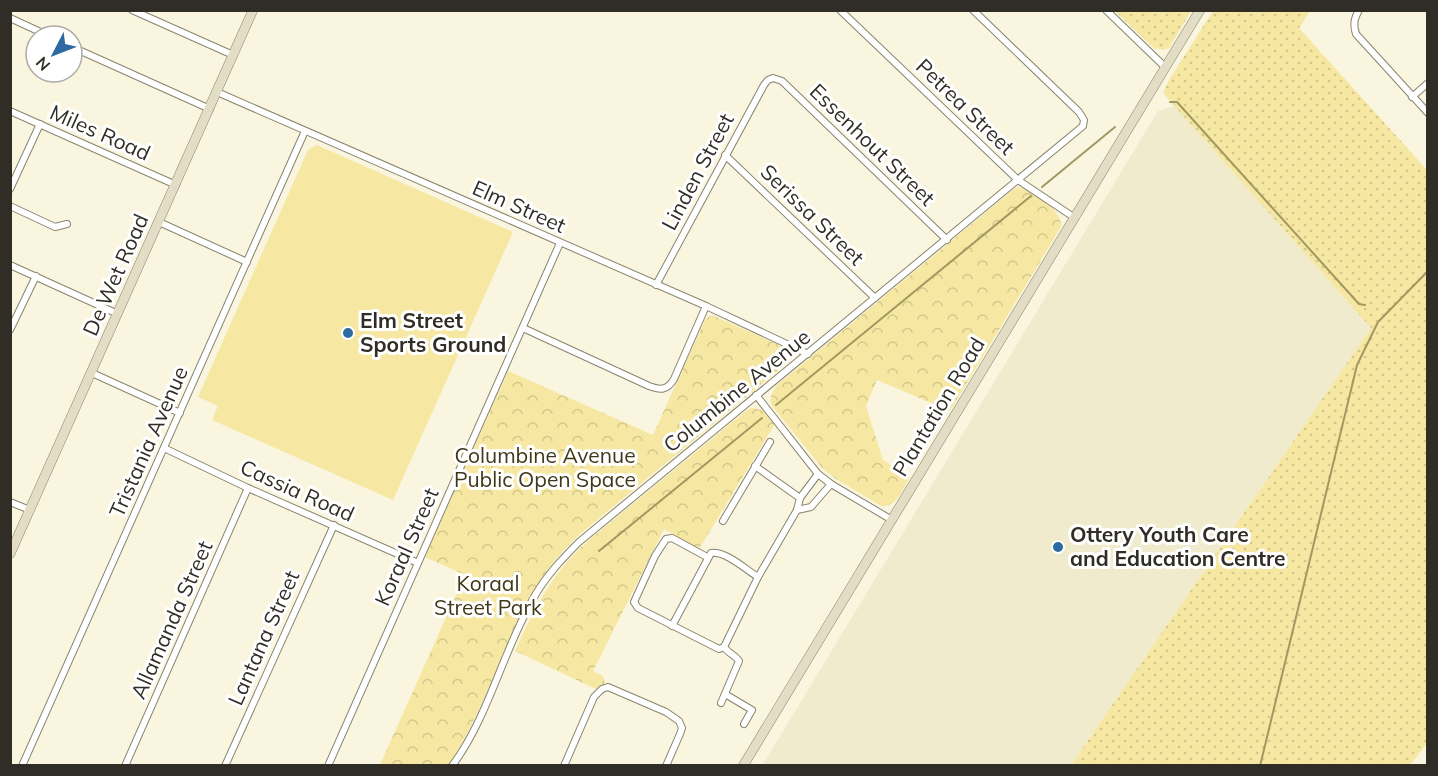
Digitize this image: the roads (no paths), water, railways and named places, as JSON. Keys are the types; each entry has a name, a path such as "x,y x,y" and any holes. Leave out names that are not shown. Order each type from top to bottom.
{"street":[{"path":"132,10 233,55"},
{"name":"De Wet Road","path":"10,554 253,10"},
{"name":"Petrea Street","path":"840,10 1018,180 1075,218"},
{"name":"Columbine Avenue","path":"452,765 472,735 531,602 550,572 579,542 1080,129 1084,120 1079,112 973,10"},
{"path":"1106,10 1165,67"},
{"name":"Plantation Road","path":"743,765 1200,10"},
{"path":"1359,10 1353,26 1356,34 1428,113"},
{"path":"10,18 24,24"},
{"path":"84,51 210,109"},
{"name":"Linden Street","path":"656,285 764,85 773,78"},
{"name":"Essenhout Street","path":"773,78 782,81 946,240"},
{"path":"1412,97 1428,83"},
{"name":"Elm Street","path":"217,92 706,306 808,354"},
{"name":"Miles Road","path":"10,111 176,185"},
{"path":"10,189 40,124"},
{"name":"Tristania Avenue","path":"22,765 305,131"},
{"name":"Serissa Street","path":"725,155 875,298"},
{"path":"10,207 55,227 67,224"},
{"path":"159,222 247,262"},
{"name":"Koraal Street","path":"328,765 561,243"},
{"path":"10,265 118,314"},
{"path":"11,328 36,276"},
{"path":"523,327 662,390 669,387 674,379 706,306"},
{"path":"92,373 180,413"},
{"path":"756,396 818,474 892,519"},
{"path":"723,521 770,442"},
{"name":"Cassia Road","path":"164,448 248,488 418,562"},
{"path":"755,466 800,498"},
{"path":"724,647 758,577 797,510 800,498 818,474"},
{"path":"797,510 811,507 831,484"},
{"name":"Allamanda Street","path":"125,765 248,488"},
{"path":"10,502 30,510"},
{"name":"Lantana Street","path":"225,765 334,525"},
{"path":"707,557 670,538 662,543 634,599 634,605 716,648 724,647"},
{"path":"672,626 711,553 717,552 758,577"},
{"path":"721,703 739,661 724,647"},
{"path":"564,765 594,697 602,689 613,688 677,718 681,724 680,734 666,765"},
{"path":"725,694 753,710 744,724"}],"waterway":[{"path":"1170,102 1177,102 1359,304 1365,305"},
{"path":"1042,187 1115,127"},
{"path":"776,405 1031,196"},
{"path":"1260,766 1357,365 1378,322 1428,271"},
{"path":"599,551 762,418"}],"place":[{"name":"Elm Street Sports Ground","path":"348,333"},
{"name":"Ottery Youth Care and Education Centre","path":"1058,547"}],"park label":[{"name":"Columbine Avenue Public Open Space","path":"545,468"},
{"name":"Koraal Street Park","path":"488,596"}]}
